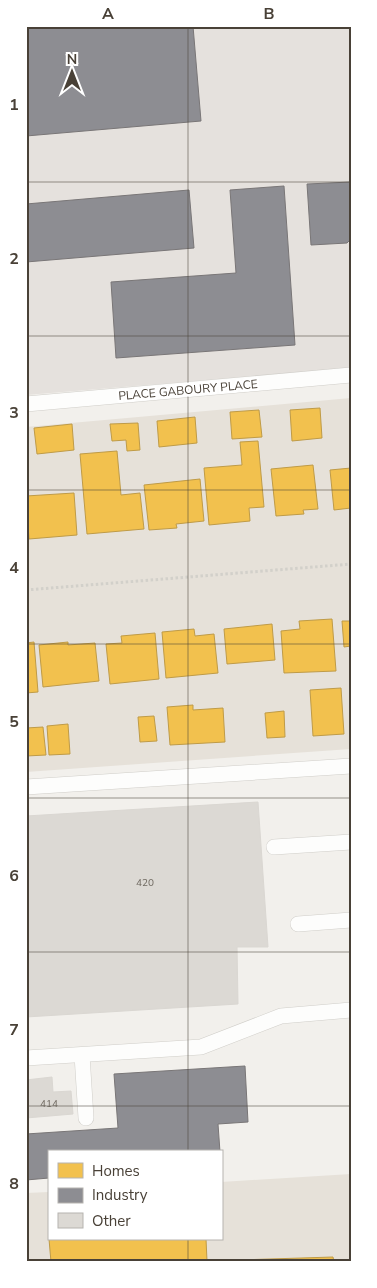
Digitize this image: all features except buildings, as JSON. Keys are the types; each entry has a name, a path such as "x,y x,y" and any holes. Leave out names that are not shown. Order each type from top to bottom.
{"lane":[{"name":"PLACE GABOURY PLACE","path":"26,404 351,375"},
{"path":"26,787 351,766"},
{"path":"274,847 351,842"},
{"path":"298,924 351,920"},
{"path":"26,1058 202,1047 281,1016 351,1010"},
{"path":"82,1055 86,1118"}],"path":[{"path":"26,590 351,564"}],"shaded area":[{"path":"26,26 351,26 351,368 26,395"},
{"path":"351,398 351,749 26,772 26,427"},
{"path":"351,1174 351,1262 26,1262 26,1193 48,1192 48,1240 222,1240 222,1182"}]}
